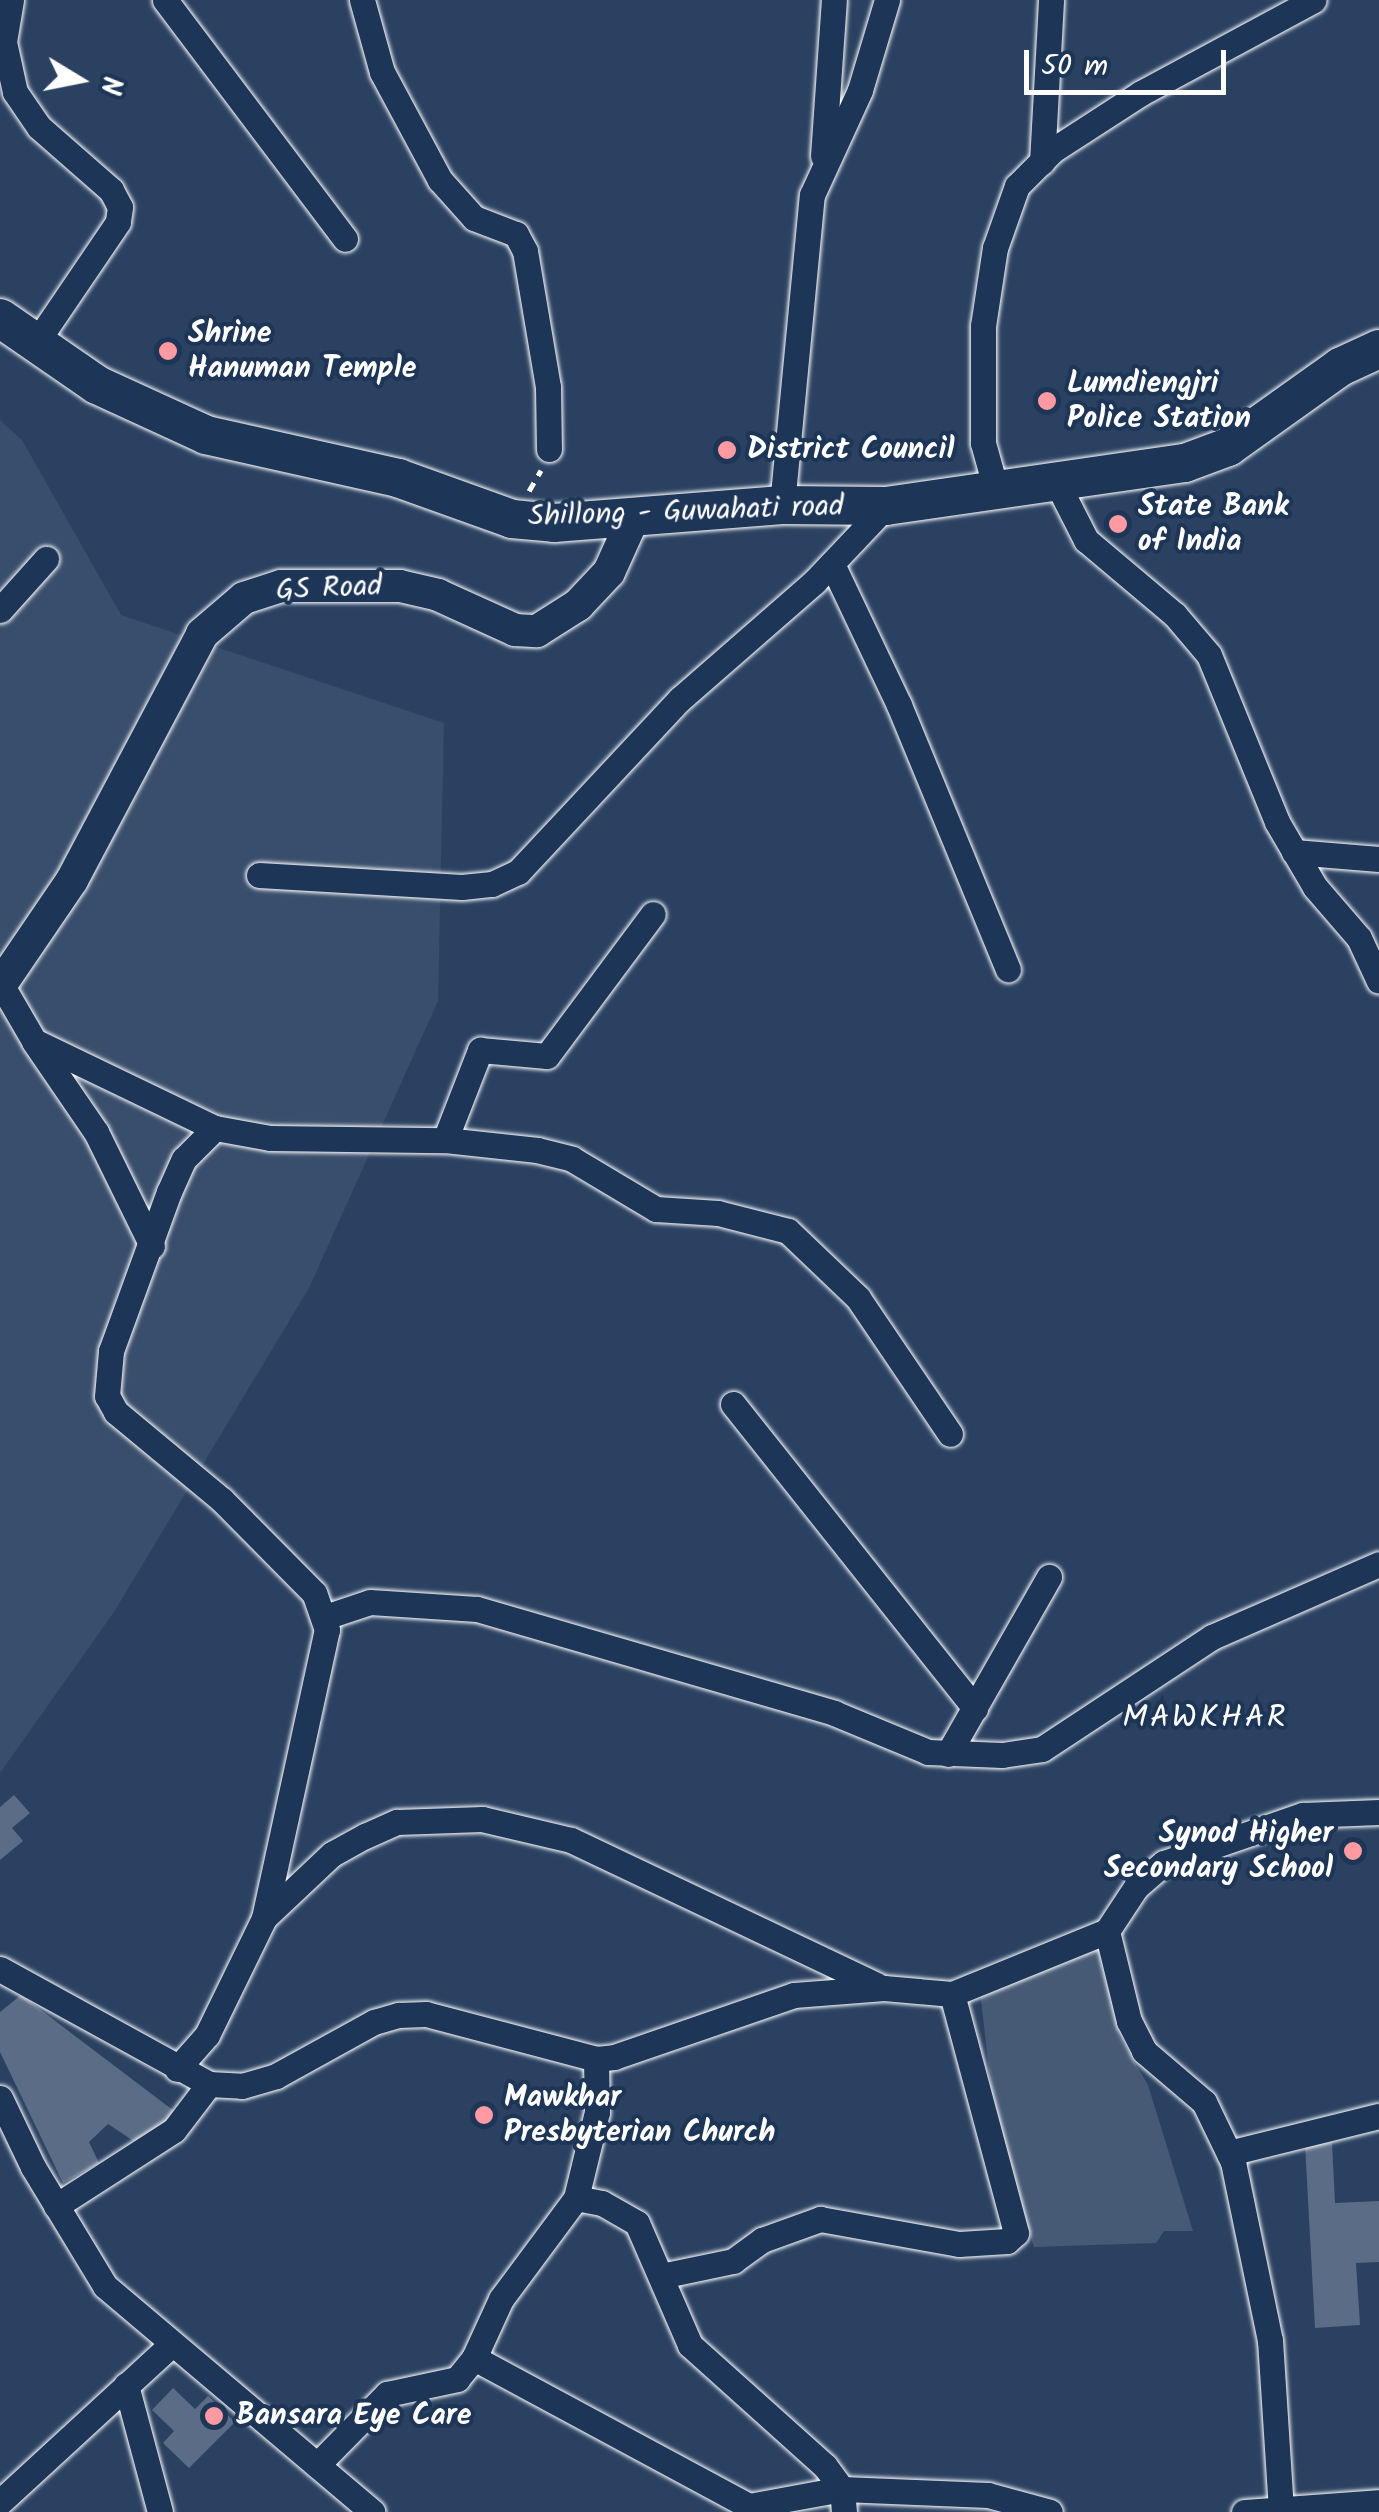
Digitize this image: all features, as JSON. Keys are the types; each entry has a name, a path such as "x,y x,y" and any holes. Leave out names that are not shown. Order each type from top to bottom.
{"highway":[{"name":"Shillong - Guwahati road","path":"0,318 124,400 206,434 398,478 512,519 632,520 782,505 886,506 995,486 1058,486 1185,464 1228,447 1340,367 1379,349"}],"main road":[{"name":"GS Road","path":"1,985 72,880 202,634 244,598 281,586 400,586 438,594 515,630 537,630 578,605 609,572 632,520"}],"street":[{"path":"166,0 345,239"},
{"path":"362,0 382,72 440,180 460,207 509,228 525,251 548,387 549,449"},
{"path":"822,171 834,0"},
{"path":"782,505 812,196 860,90 887,0"},
{"path":"1042,162 1051,0"},
{"path":"995,486 983,443 983,326 995,248 1017,186 1042,162 1140,92 1314,0"},
{"path":"13,2 4,42 15,92 39,127 111,190 120,207 118,222 35,344"},
{"path":"1058,486 1086,540 1174,615 1209,655 1256,779 1294,852 1359,938 1379,981"},
{"path":"259,875 462,887 518,872 680,699 832,564 886,506"},
{"path":"0,610 46,559"},
{"path":"832,564 899,705 1008,969"},
{"path":"1294,852 1379,859"},
{"path":"445,1140 480,1050 546,1056 653,914"},
{"path":"1,985 96,1132 152,1246"},
{"path":"34,1041 215,1128 270,1138 445,1140 572,1159 656,1210 753,1218 788,1231 858,1298 950,1434"},
{"path":"178,2069 207,2035 264,1918 324,1654 325,1617 301,1580 222,1500 116,1412 107,1396 111,1351 184,1159 215,1128"},
{"path":"734,1404 975,1708"},
{"path":"325,1617 383,1602 510,1616 834,1713 879,1736 948,1754 1042,1748 1212,1637 1379,1564"},
{"path":"948,1754 1049,1577"},
{"path":"0,1969 209,2084 242,2086 276,2076 374,2022 400,2015 426,2014 510,2031 596,2058 794,1995 884,1988 952,1994 1107,1931 1136,1887 1164,1864 1303,1816 1379,1812"},
{"path":"264,1918 332,1854 365,1836 397,1822 482,1819 571,1840 884,1988"},
{"path":"1107,1931 1129,2021 1144,2051 1204,2102 1229,2153 1270,2340 1281,2511"},
{"path":"661,2276 732,2261 762,2240 820,2219 960,2244 1007,2240 1016,2234 952,1994"},
{"path":"317,2465 388,2394 447,2384 474,2358 501,2299 576,2198 597,2112 596,2058"},
{"path":"56,2206 174,2130 209,2084"},
{"path":"0,2098 56,2206 106,2286 372,2512"},
{"path":"1229,2153 1379,2116"},
{"path":"576,2198 602,2203 636,2223 690,2345 826,2466 843,2500"},
{"path":"0,2502 171,2345"},
{"path":"474,2358 725,2498 781,2505 988,2495 1050,2512"},
{"path":"126,2384 160,2512"},
{"path":"1244,2512 1379,2502"}],"path":[{"path":"512,519 549,449"}],"shaded area":[{"path":"0,420 22,440 121,615 444,723 438,1001 309,1288 114,1612 0,1773"},
{"path":"1104,1942 1119,2036 1148,2085 1193,2231 1164,2231 1156,2243 1034,2247 995,2122 980,1991"}],"building":[{"path":"14,1795 30,1813 12,1828 23,1841 0,1860 0,1807"},
{"path":"21,1995 178,2114 138,2144 108,2124 89,2142 99,2163 63,2183 0,2052 0,2012"},
{"path":"1332,2143 1335,2203 1379,2201 1379,2262 1356,2263 1360,2325 1315,2328 1305,2144"},
{"path":"173,2388 195,2409 208,2396 235,2422 189,2468 163,2443 174,2431 152,2410"}],"place":[{"name":"Shrine Hanuman Temple","path":"168,351"},
{"name":"Lumdiengjri Police Station","path":"1047,401"},
{"name":"District Council","path":"727,450"},
{"name":"State Bank of India","path":"1118,524"},
{"name":"Synod Higher Secondary School","path":"1353,1851"},
{"name":"Mawkhar Presbyterian Church","path":"484,2115"},
{"name":"Bansara Eye Care","path":"214,2416"}],"district":[{"name":"MAWKHAR","path":"1205,1719"}]}
